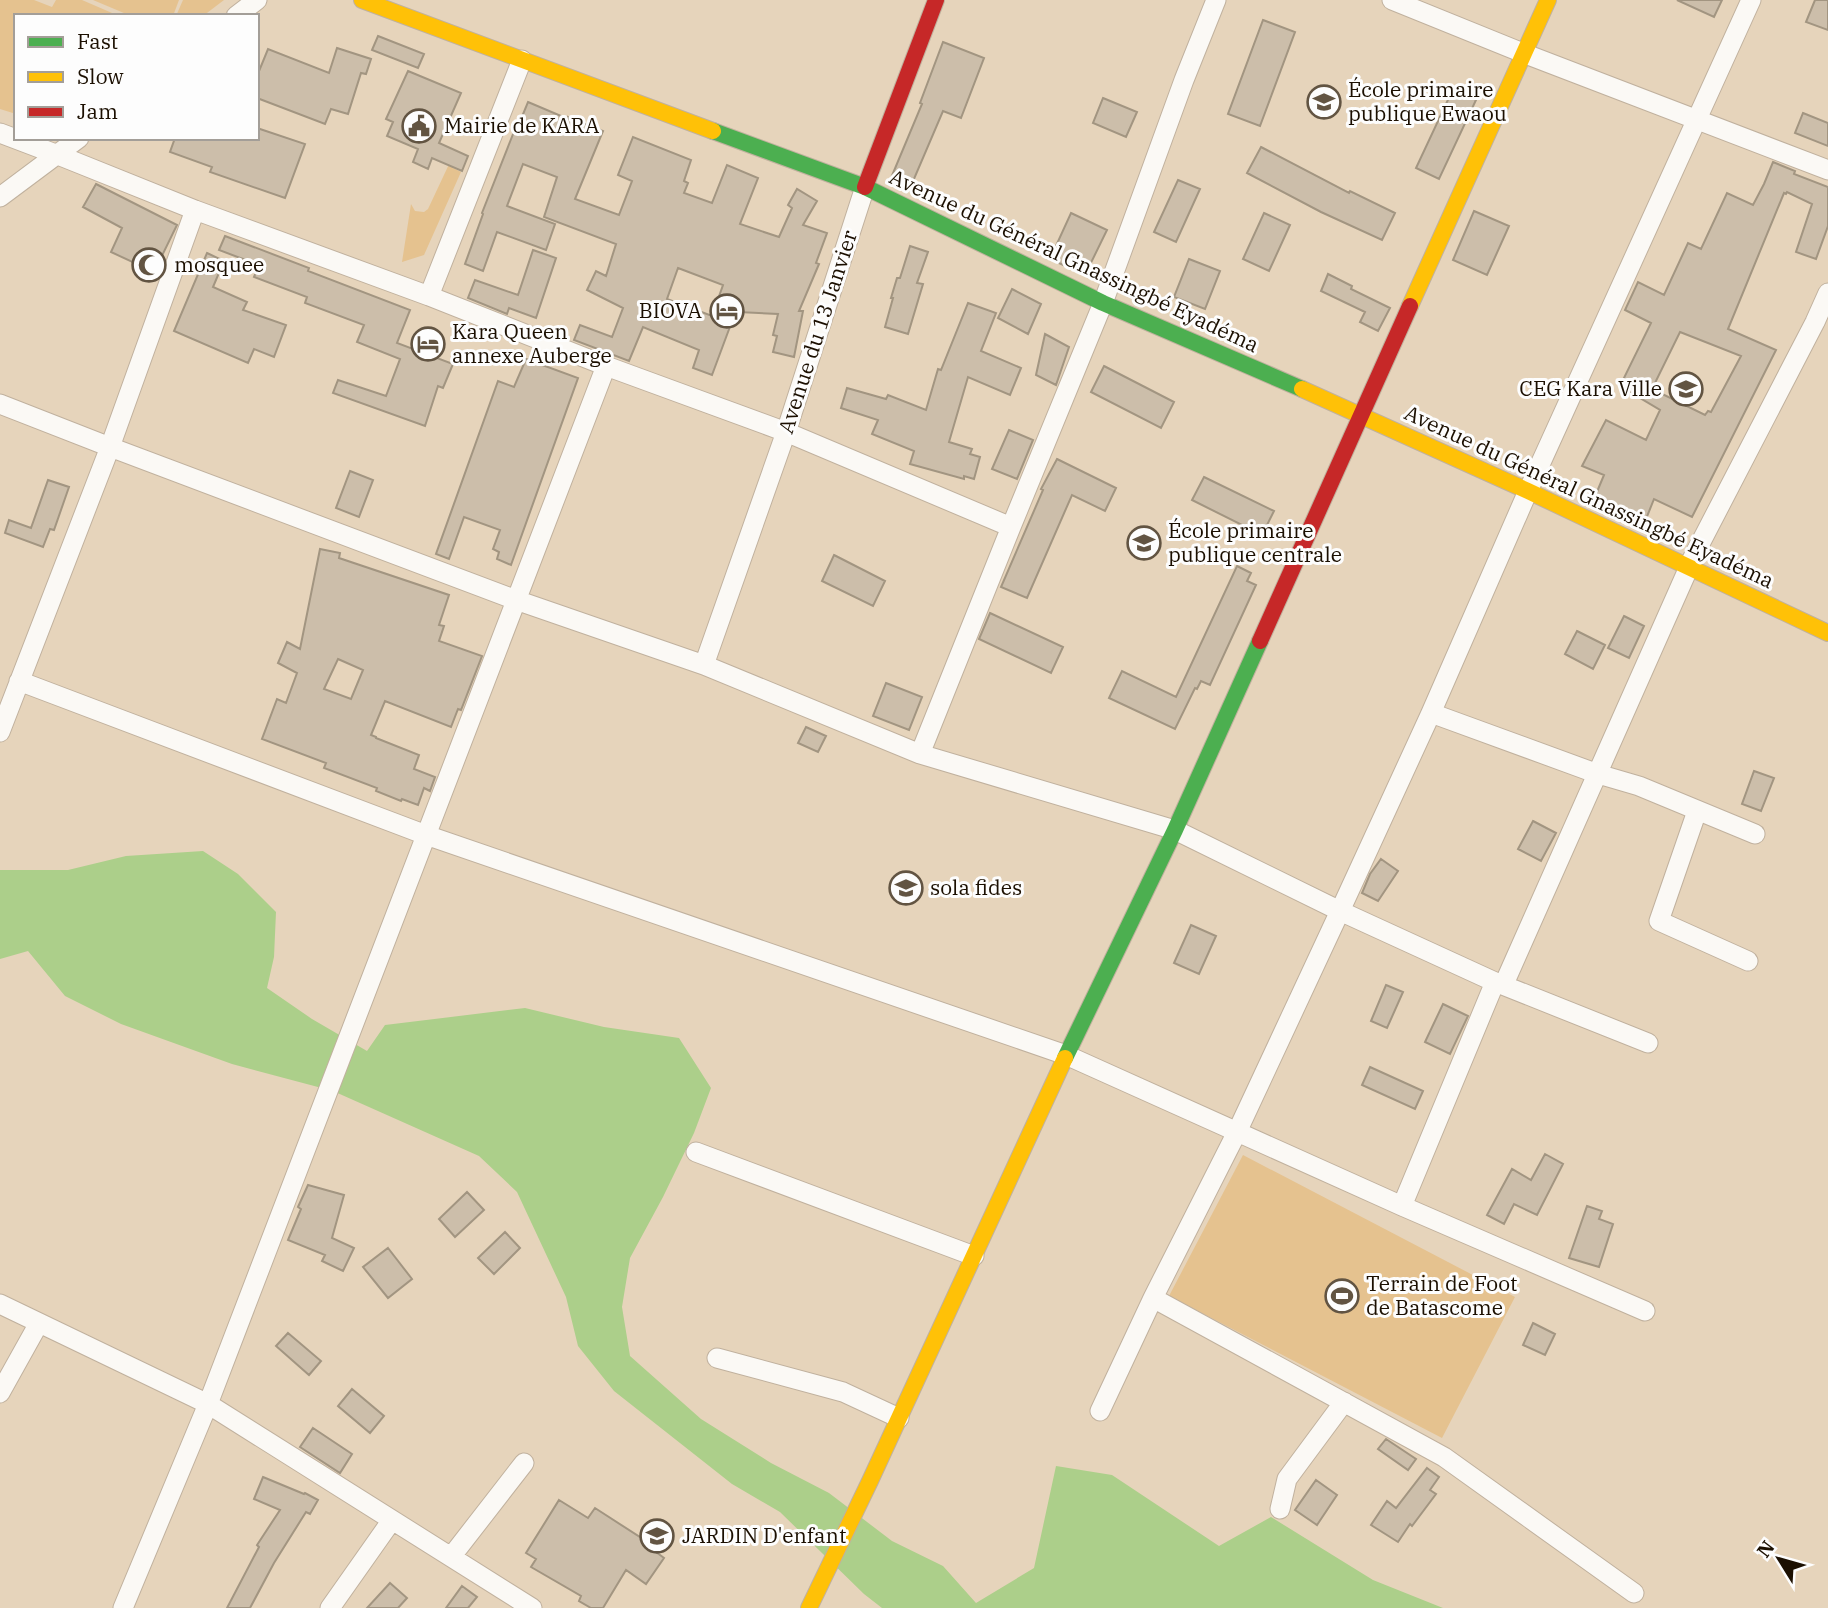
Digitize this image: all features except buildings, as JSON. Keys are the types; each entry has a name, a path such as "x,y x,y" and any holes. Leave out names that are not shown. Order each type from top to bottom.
{"main road":[{"name":"Avenue du Général Gnassingbé Eyadéma","path":"362,0 865,187 1103,303 1360,414 1828,633"},
{"name":"Avenue du 13 Janvier","path":"865,187 936,0"},
{"path":"808,1608 870,1481 1066,1055 1175,830 1548,0"}],"street":[{"path":"239,14 257,0"},
{"path":"404,16 417,0"},
{"path":"920,754 1103,303 1216,0"},
{"path":"1392,0 1828,170"},
{"path":"1100,1410 1237,1132 1340,911 1751,0"},
{"path":"429,296 522,60"},
{"path":"18,140 195,210 786,432 1011,527"},
{"path":"0,197 77,140"},
{"name":"Avenue du 13 Janvier","path":"704,665 786,432 865,187"},
{"path":"0,732 110,447 195,210"},
{"path":"1402,1206 1689,567 1828,293"},
{"path":"123,1608 208,1404 606,366"},
{"path":"0,404 516,600 704,665 920,754 1175,830 1340,911 1500,983 1648,1043"},
{"path":"19,681 426,835 1066,1055 1402,1206 1645,1311"},
{"path":"1431,713 1598,774 1639,786 1755,834"},
{"path":"1697,811 1659,921 1748,961"},
{"path":"696,1152 974,1256"},
{"path":"1153,1298 1444,1457 1633,1593"},
{"path":"0,1304 208,1404 532,1608"},
{"path":"0,1393 39,1323"},
{"path":"717,1358 843,1392 899,1418"},
{"path":"1280,1509 1287,1479 1344,1402"},
{"path":"451,1557 524,1463"},
{"path":"330,1608 392,1520"}],"shaded area":[{"path":"0,0 34,0 52,7 56,0 82,0 114,14 14,14 14,113 0,109"},
{"path":"93,0 179,0 174,14 126,14"},
{"path":"183,0 224,0 206,14 177,14"},
{"path":"451,160 455,163 453,168 461,172 424,255 402,262 411,204 415,211 424,212 428,209"},
{"path":"203,851 238,874 276,912 274,957 267,988 312,1019 367,1051 385,1025 525,1008 604,1027 679,1038 711,1088 694,1133 630,1258 622,1307 630,1356 701,1419 771,1463 829,1493 892,1541 943,1566 976,1603 1034,1568 1056,1466 1112,1475 1219,1546 1271,1517 1373,1580 1443,1608 882,1608 864,1594 780,1512 732,1484 614,1391 578,1346 566,1297 517,1192 479,1156 333,1091 232,1064 121,1024 65,996 28,951 0,959 0,870 68,870 126,856"},
{"name":"Terrain de Foot de Batascome","path":"1243,1155 1515,1297 1442,1438 1169,1296"}],"traffic: fast":[{"path":"713,131 865,187 1103,303 1302,389"},
{"path":"1065,1058 1175,830 1260,641"}],"traffic: slow":[{"path":"362,0 713,131"},
{"path":"1410,306 1548,0"},
{"path":"1302,389 1528,491 1828,633"},
{"path":"809,1608 1065,1058"}],"traffic: jam":[{"path":"865,187 936,0"},
{"path":"1260,641 1410,306"}],"place":[{"name":"École primaire publique Ewaou","path":"1324,102"},
{"name":"Mairie de KARA","path":"419,126"},
{"name":"mosquee","path":"149,265"},
{"name":"BIOVA","path":"727,311"},
{"name":"Kara Queen annexe Auberge","path":"428,344"},
{"name":"CEG Kara Ville","path":"1686,389"},
{"name":"École primaire publique centrale","path":"1144,543"},
{"name":"sola fides","path":"906,888"},
{"name":"Terrain de Foot de Batascome","path":"1342,1296"},
{"name":"JARDIN D'enfant","path":"657,1536"}]}
